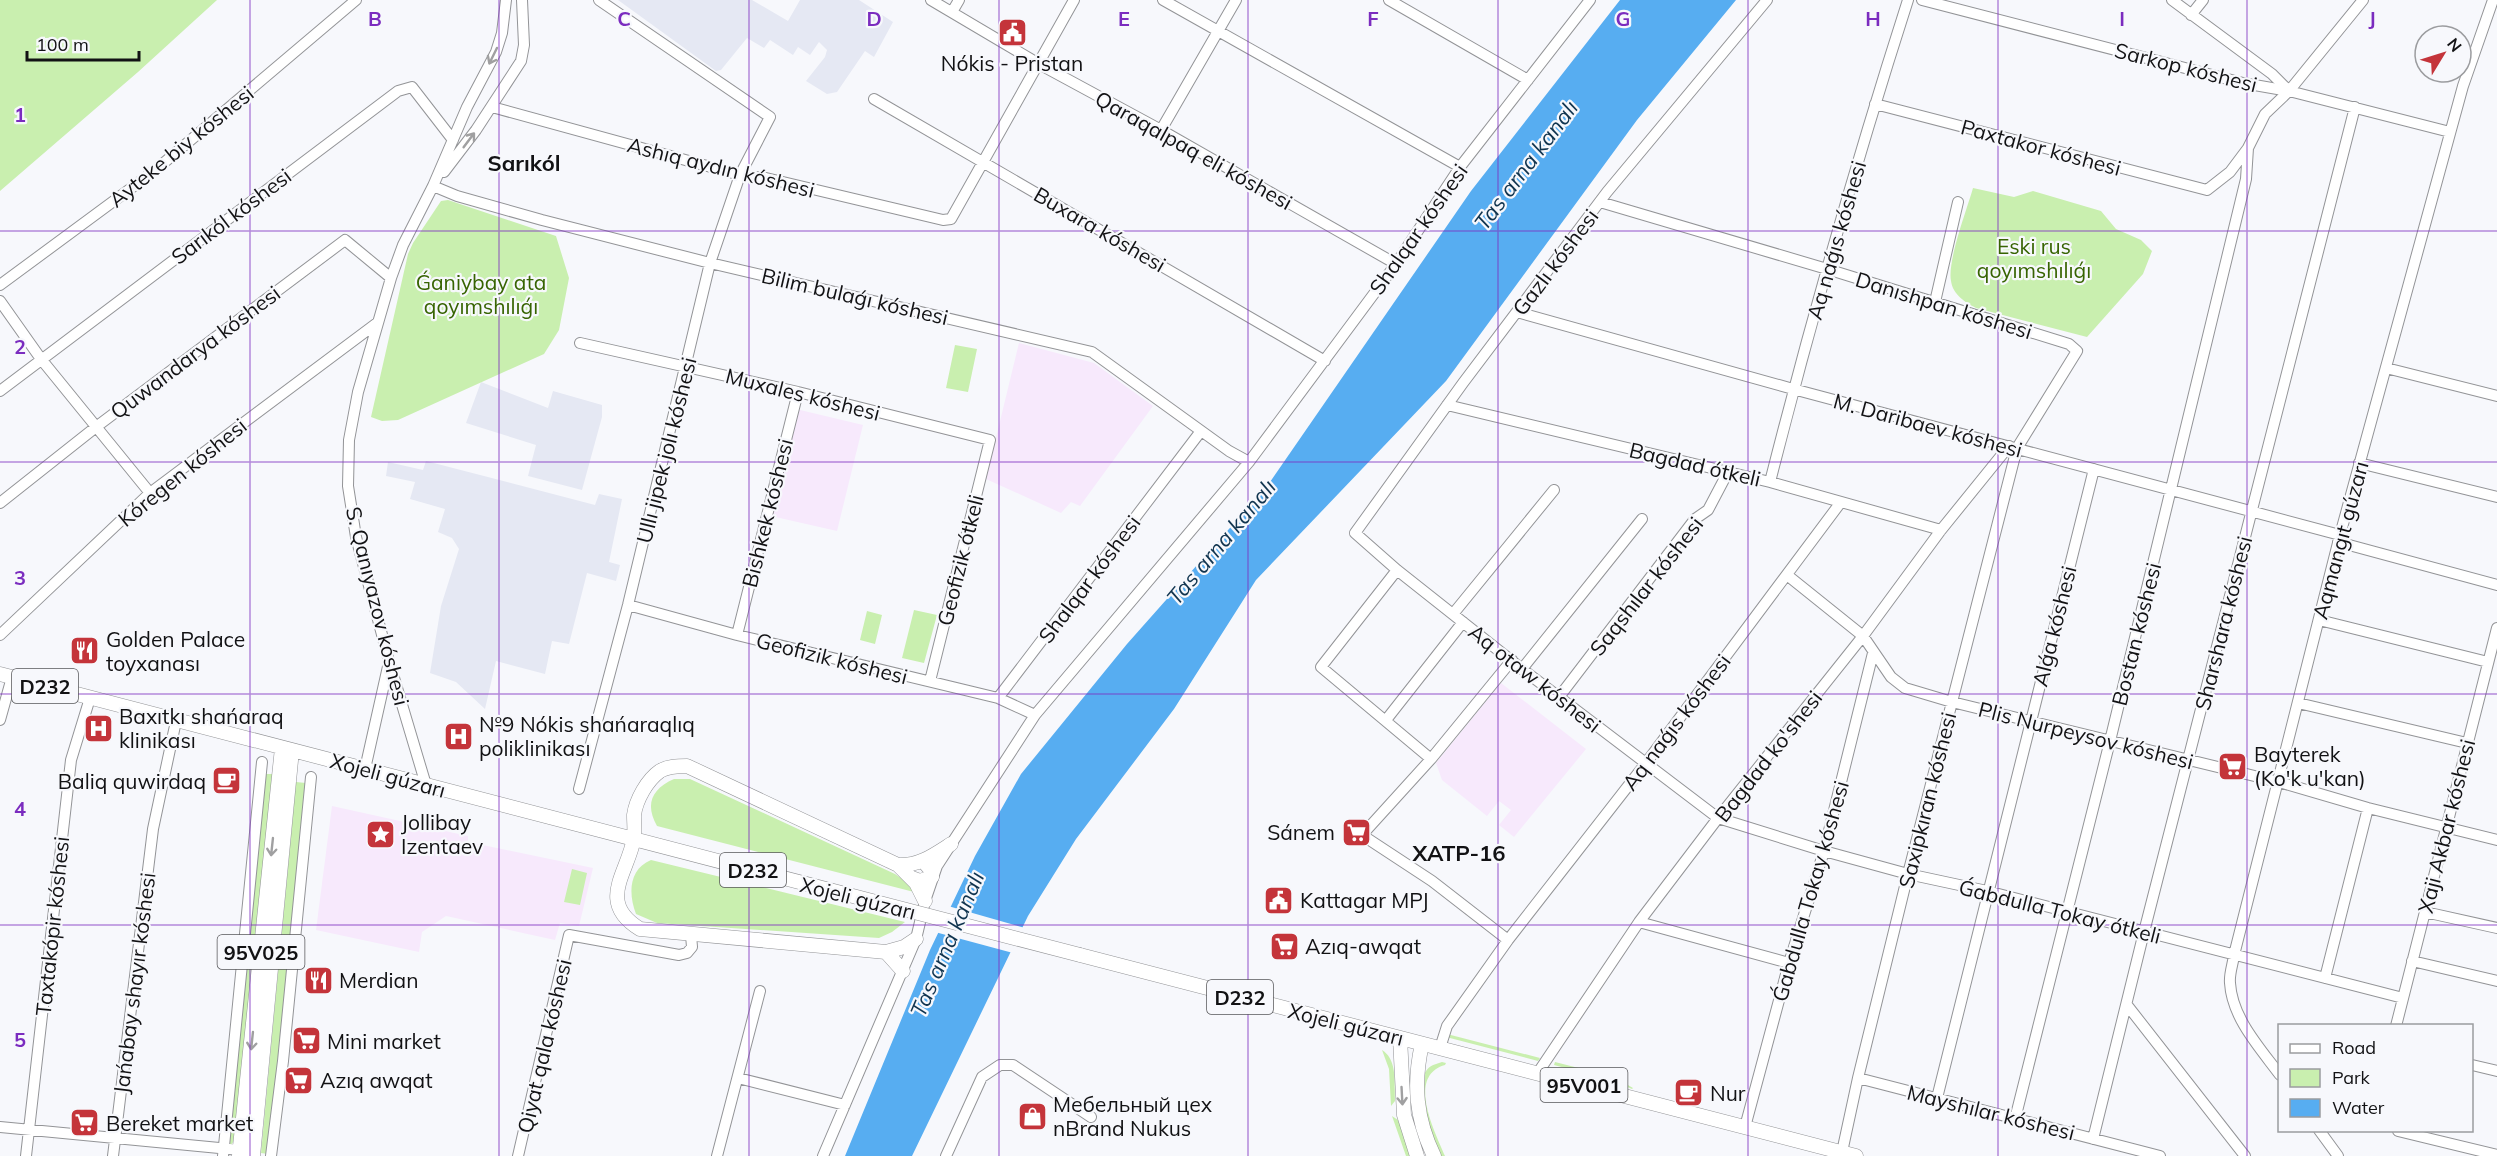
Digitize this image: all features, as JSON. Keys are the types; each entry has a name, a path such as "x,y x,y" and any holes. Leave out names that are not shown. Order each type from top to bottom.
{"main road":[{"name":"Xojeli gúzarı","path":"6,676 1856,1156"},
{"name":"95V025","path":"239,1153 287,749"},
{"name":"95V025","path":"253,1156 287,749"},
{"path":"916,939 904,947 886,952 640,930 629,923 621,912 617,898 618,884 633,840 637,804 650,781 661,771 687,766 898,865 912,878 925,901"},
{"path":"898,865 911,865 923,861 951,844"},
{"path":"912,878 920,881 932,877 930,869 923,861"},
{"path":"886,952 903,971"},
{"path":"1400,1038 1404,1115 1418,1156"},
{"path":"1422,1044 1418,1062 1416,1101 1421,1124 1434,1156"},
{"path":"1401,1061 1410,1055 1418,1062"}],"street":[{"name":"Ayteke biy kóshesi","path":"0,285 153,172 356,0"},
{"name":"S. Qanıyazov kóshesi","path":"426,785 389,662 356,537 348,486 349,440 358,392 391,278 403,245 433,186 467,107 496,52 502,33 506,0"},
{"name":"S. Qanıyazov kóshesi","path":"433,186 492,107 521,62 524,45 522,0"},
{"name":"Ullı jipek jolı kóshesi","path":"579,789 628,605 687,366 710,262 740,174 771,117 599,0"},
{"name":"Qaraqalpaq eli kóshesi","path":"931,0 1039,64 1161,130 1396,264"},
{"path":"952,12 959,0"},
{"path":"984,162 1074,0"},
{"path":"1163,0 1460,167"},
{"path":"1161,130 1236,0"},
{"path":"1389,0 1528,80"},
{"name":"Shalqar kóshesi","path":"823,1156 916,939 932,877 1035,716 1249,462 1396,264 1460,167 1590,0"},
{"name":"Gazlı kóshesi","path":"1356,533 1447,405 1600,202 1767,0"},
{"name":"Aq naǵıs kóshesi","path":"1770,482 1793,389 1827,269 1908,0"},
{"name":"Sarkop kóshesi","path":"1922,0 2243,83 2289,91 2450,132"},
{"path":"2172,0 2272,74 2289,91"},
{"path":"2191,15 2203,0"},
{"path":"2248,148 2265,114 2289,91 2363,0"},
{"name":"Aqmangıt gúzarı","path":"2278,1072 2234,1006 2230,982 2234,955 2359,464 2463,86 2493,0"},
{"name":"Sarıkól kóshesi","path":"0,391 398,91 412,87 453,140"},
{"name":"Buxara kóshesi","path":"874,99 1325,361"},
{"name":"Paxtakor kóshesi","path":"1875,104 2207,190 2230,172 2248,148"},
{"name":"Ashıq aydın kóshesi","path":"492,107 740,174 766,178 943,220 951,219 984,162"},
{"name":"Sharshara kóshesi","path":"2093,1139 2187,760 2355,107"},
{"name":"Bostan kóshesi","path":"2015,1119 2172,490 2246,178 2248,148"},
{"name":"Bilim bulaǵı kóshesi","path":"433,186 457,196 542,220 1092,352 1229,451 1249,462"},
{"name":"Danıshpan kóshesi","path":"1600,202 2069,344 2078,351 2013,447"},
{"path":"1935,302 1958,202"},
{"name":"Quwandarya kóshesi","path":"0,503 96,426 345,240 391,278"},
{"path":"0,301 41,359 150,492"},
{"name":"M. Daribaev kóshesi","path":"1517,312 2251,512 2497,585"},
{"name":"Kóregen kóshesi","path":"0,634 150,492 377,323"},
{"name":"Muxales kóshesi","path":"580,343 798,392 990,440"},
{"path":"2386,368 2497,396"},
{"name":"Bishkek kóshesi","path":"737,635 798,392"},
{"name":"Bagdad ótkeli","path":"1447,405 1770,482 1941,530"},
{"name":"Shalqar kóshesi","path":"998,698 1201,431"},
{"name":"Geofizik ótkeli","path":"930,681 990,440"},
{"name":"Bagdad ko'shesi","path":"1537,1074 1639,922 1718,818 1863,636 1941,530 2013,447"},
{"name":"Saxipkıran kóshesi","path":"1842,1152 1858,1078 2013,447"},
{"path":"2359,464 2497,497"},
{"name":"Alǵa kóshesi","path":"1937,1098 2094,469"},
{"name":"Saqshılar kóshesi","path":"1559,698 1695,519 1708,510 1728,472"},
{"path":"1453,614 1554,490"},
{"name":"Aq naǵıs kóshesi","path":"1440,1048 1447,1026 1508,940 1646,763 1841,502"},
{"path":"1522,669 1642,519"},
{"name":"Aq otaw kóshesi","path":"1356,533 1397,570 1522,669 1718,818"},
{"path":"1397,570 1321,667 1431,759"},
{"name":"Plis Nurpeysov kóshesi","path":"1787,575 1863,636 1891,677 1905,688 1952,702 2279,782 2368,808 2497,840"},
{"name":"Geofizik kóshesi","path":"628,605 737,635 998,698 1035,716"},
{"path":"2319,620 2488,662"},
{"path":"1386,720 1463,621"},
{"name":"Xaji Akbar kóshesi","path":"2396,1024 2497,628"},
{"name":"Ǵabdulla Tokay kóshesi","path":"1745,1127 1789,963 1824,852 1874,653"},
{"path":"1508,940 1432,881 1362,835 1431,759 1512,660"},
{"path":"365,769 389,662"},
{"path":"0,720 6,676"},
{"name":"Taxtakópir kóshesi","path":"27,1156 71,760 90,698"},
{"path":"2298,703 2467,743"},
{"name":"Jańabay shayır kóshesi","path":"113,1156 153,829 176,721"},
{"path":"224,1152 262,762"},
{"path":"271,1156 283,1061 311,777"},
{"path":"2325,978 2368,808"},
{"name":"Ǵabdulla Tokay ótkeli","path":"1718,818 1824,852 1908,874 1988,891 2403,998"},
{"path":"2425,912 2497,928"},
{"path":"1639,922 1789,963"},
{"name":"Qiyat qala kóshesi","path":"518,1156 570,935 679,955 687,953 692,947 691,934"},
{"path":"2412,961 2497,981"},
{"path":"717,1156 760,992"},
{"path":"2127,1005 2245,1156"},
{"path":"946,1156 982,1077 1000,1065 1013,1065 1091,1117"},
{"path":"2473,1065 2497,1071"},
{"path":"738,1078 845,1105"},
{"name":"Mayshılar kóshesi","path":"1858,1078 2160,1156"},
{"path":"0,1127 116,1137 239,1153"},
{"path":"2320,1132 2338,1156"},
{"path":"2402,1132 2497,1155"}],"shaded area":[{"path":"618,0 752,0 788,21 800,0 859,0 893,22 874,57 865,51 837,92 827,94 806,81 825,57 827,50 819,42 810,55 798,47 793,55 770,40 764,48 747,38 721,70 716,71"},
{"path":"1019,343 1094,363 1153,406 1080,506 1071,502 1061,513 986,479"},
{"path":"481,382 548,408 553,391 602,405 602,417 582,490 528,476 536,445 466,423"},
{"path":"796,409 863,425 837,531 771,516"},
{"path":"426,461 595,505 599,494 622,499 609,562 620,565 616,581 587,573 569,644 552,641 545,674 496,661 485,709 456,682 430,673 441,606 459,549 452,538 438,532 445,509 410,499 415,482 386,476 388,462 423,470"},
{"path":"1501,683 1586,749 1514,837 1499,825 1511,810 1499,801 1487,816 1442,780 1436,763"},
{"path":"332,806 468,836 468,842 593,868 579,926 560,923 555,940 446,916 422,932 419,952 316,930"}],"green space":[{"path":"0,0 217,0 138,72 0,191"},
{"name":"Eski rus qoyımshılıǵı","path":"1973,188 2014,197 2033,191 2101,211 2116,229 2141,240 2152,251 2143,274 2087,337 1976,308 1957,294 1951,281 1952,261"},
{"name":"Ǵaniybay ata qoyımshılıǵı","path":"448,200 556,236 569,278 559,330 544,354 398,420 382,421 371,417 408,254 441,201"},
{"path":"955,345 977,349 968,392 946,388"},
{"path":"914,610 937,615 924,663 902,658"},
{"path":"867,611 882,615 875,644 860,640"},
{"path":"264,774 272,774 272,777 236,1138 231,1145 227,1144"},
{"path":"674,779 690,779 895,874 908,883 914,892 657,826 651,811 652,798 660,788"},
{"path":"296,782 306,783 268,1154 261,1153"},
{"path":"651,860 905,922 879,938 657,923 636,914 631,890 638,869"},
{"path":"572,869 587,873 580,905 564,902"},
{"path":"1447,1034 1540,1058 1538,1061 1446,1037"},
{"path":"1382,1050 1387,1054 1393,1066 1395,1101 1391,1106 1389,1069"},
{"path":"1555,1062 1614,1077 1633,1088 1554,1065"},
{"path":"1446,1063 1445,1065 1433,1071 1427,1080 1425,1092 1430,1120 1445,1156 1441,1156 1433,1138 1425,1114 1422,1089 1426,1071 1431,1066"},
{"path":"1392,1116 1398,1120 1411,1156 1406,1156"}],"water":[{"name":"Tas arna kanalı","path":"1620,0 1736,0 1637,120 1446,381 1256,580 1174,709 1076,839 1028,916 912,1156 845,1156 930,950 975,856 1021,774 1127,644 1268,485 1471,191"}],"pier":[{"path":"948,906 1025,928 1013,953 935,932"}],"place":[{"name":"Nókis - Pristan","path":"1012,32"},
{"name":"Golden Palace toyxanası","path":"85,651"},
{"name":"Baxıtkı shańaraq klinikası","path":"98,728"},
{"name":"№9 Nókis shańaraqlıq poliklinikası","path":"458,736"},
{"name":"Bayterek (Ko'k u'kan)","path":"2233,766"},
{"name":"Baliq quwirdaq","path":"227,781"},
{"name":"Sánem","path":"1356,832"},
{"name":"Jollibay Izentaev","path":"380,834"},
{"name":"Kattagar MPJ","path":"1279,900"},
{"name":"Azıq-awqat","path":"1284,946"},
{"name":"Merdian","path":"318,980"},
{"name":"Mini market","path":"306,1041"},
{"name":"Azıq awqat","path":"299,1080"},
{"name":"Nur","path":"1689,1093"},
{"name":"Мебельный цех nBrand Nukus","path":"1032,1116"},
{"name":"Bereket market","path":"85,1123"}],"district":[{"name":"Sarıkól","path":"524,163"},
{"name":"XATP-16","path":"1459,853"}]}
